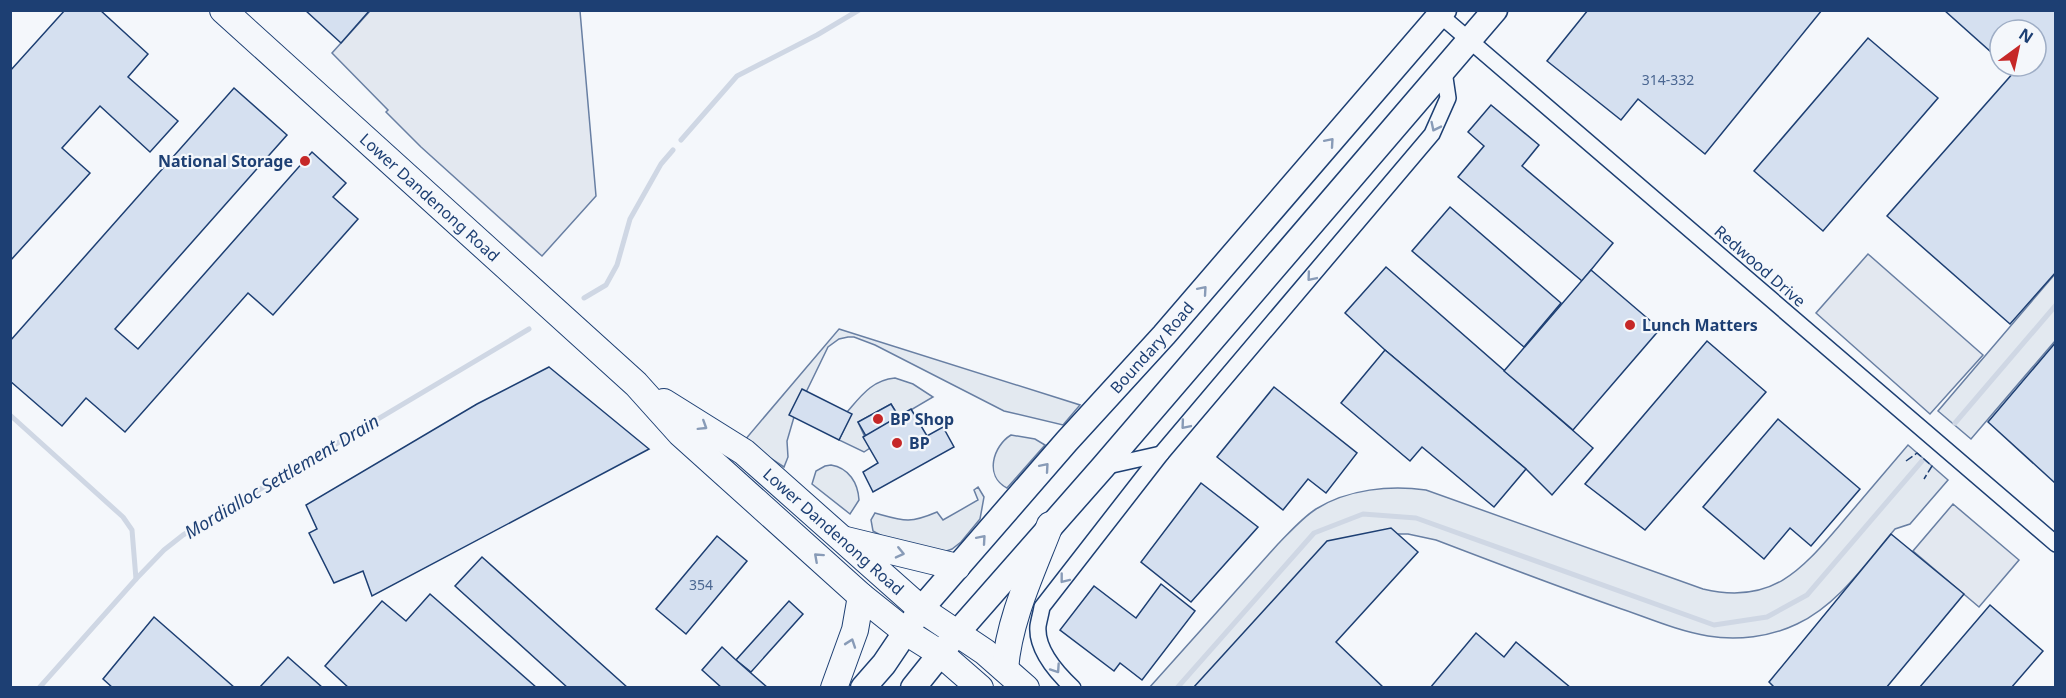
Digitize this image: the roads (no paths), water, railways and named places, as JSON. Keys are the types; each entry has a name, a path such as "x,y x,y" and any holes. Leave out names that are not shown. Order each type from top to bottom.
{"highway":[{"name":"Lower Dandenong Road","path":"223,10 636,384 680,433 861,596 906,632 941,654 980,687"},
{"name":"Lower Dandenong Road","path":"636,384 744,452 921,609 957,633 1026,687"},
{"path":"1005,669 1016,614 1050,525"},
{"path":"843,540 957,567"},
{"path":"834,687 855,630 861,596"}],"main road":[{"path":"913,687 957,633 1103,467 1495,10"},
{"name":"Boundary Road","path":"863,687 884,664 921,609 957,567 1067,441 1164,335 1442,13"}],"street":[{"name":"Redwood Drive","path":"1442,13 1470,40 2055,544"},
{"path":"1072,687 1062,677 1042,648 1038,628 1042,607 1161,454 1432,134 1448,98 1444,71"},
{"path":"1103,467 1161,454"}],"waterway":[{"path":"681,140 737,76 817,35 859,10"},
{"path":"584,298 606,285 617,265 630,219 661,164 673,150"},
{"path":"1955,423 2056,305"},
{"name":"Mordialloc Settlement Drain","path":"39,688 136,579 164,550 183,535 529,329"},
{"path":"10,415 123,517 132,530 136,579"},
{"path":"1177,688 1314,533 1363,514 1416,518 1714,625 1767,617 1807,595 1922,461"}],"place":[{"name":"National Storage","path":"305,161"},
{"name":"Lunch Matters","path":"1630,325"},
{"name":"BP Shop","path":"878,419"},
{"name":"BP","path":"897,443"}]}
